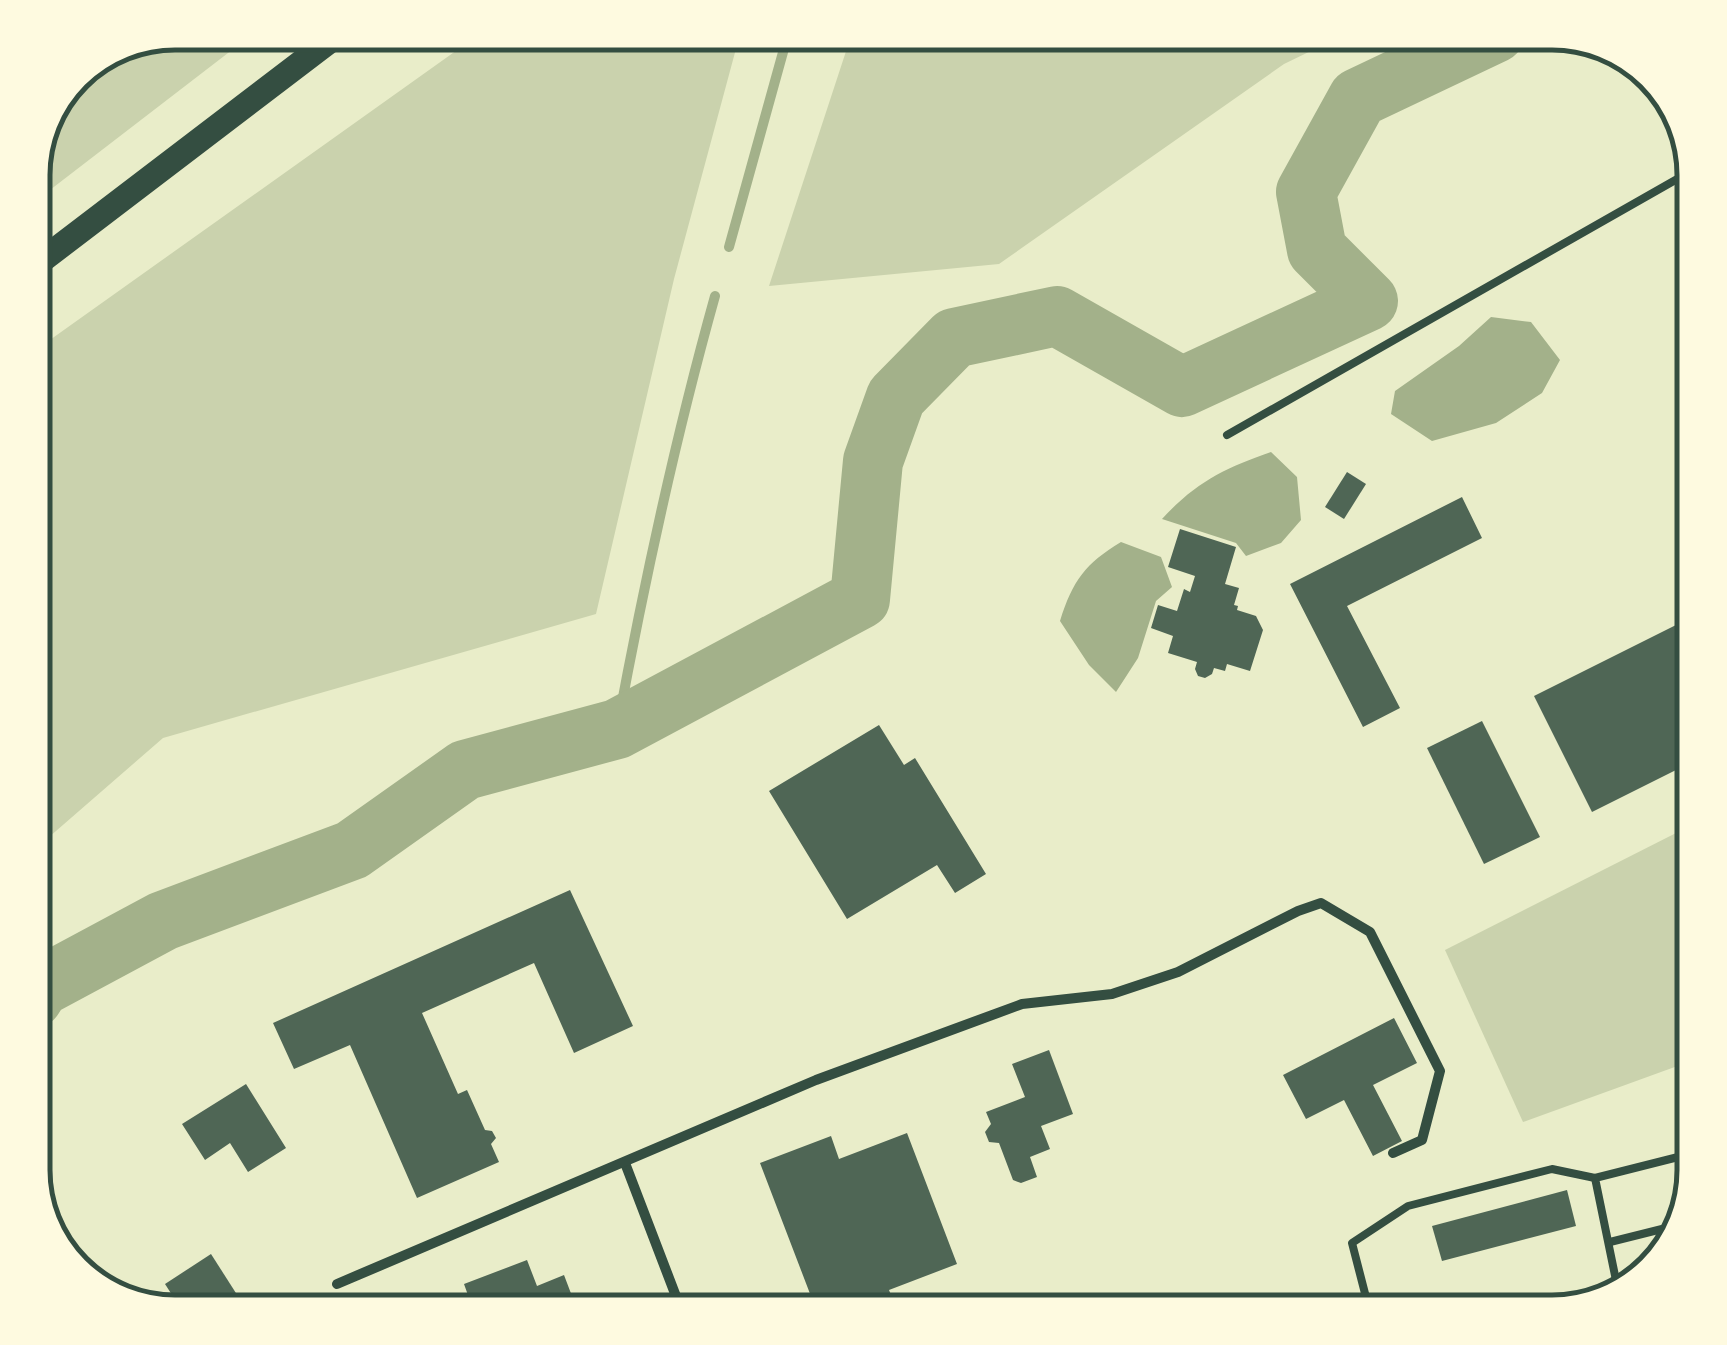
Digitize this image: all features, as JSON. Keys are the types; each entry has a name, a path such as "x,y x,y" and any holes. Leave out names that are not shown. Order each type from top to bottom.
{"highway":[{"path":"50,254 316,50"}],"street":[{"path":"337,1284 816,1080 1022,1004 1112,994 1178,972 1298,911 1322,904 1370,932 1440,1070 1422,1140 1393,1153"},
{"path":"625,1163 675,1295"}],"lane":[{"path":"1227,435 1677,180"},
{"path":"1365,1295 1352,1243 1408,1206 1552,1168 1595,1178 1677,1157"},
{"path":"1595,1178 1615,1277"},
{"path":"1610,1242 1662,1229"}],"shaded area":[{"path":"232,50 50,190 52,150 59,127 86,86 105,71 150,52"},
{"path":"457,50 736,50 674,279 596,614 163,738 50,836 50,340"},
{"path":"846,50 1313,50 1284,64 999,264 769,286"},
{"path":"1491,317 1531,322 1560,360 1542,393 1496,423 1432,441 1391,414 1395,391 1459,346"},
{"path":"1271,452 1297,477 1301,520 1281,543 1246,556 1236,543 1162,519 1212,478"},
{"path":"1121,542 1161,557 1172,587 1156,601 1138,658 1116,692 1089,665 1060,621 1082,574"},
{"path":"1677,833 1677,1066 1523,1122 1445,950"}],"building":[{"path":"1347,472 1366,484 1344,519 1325,507"},
{"path":"1462,497 1482,538 1347,606 1400,708 1363,727 1290,584"},
{"path":"1180,529 1236,547 1225,584 1239,588 1234,605 1237,610 1256,616 1263,630 1250,671 1227,664 1225,671 1214,668 1205,678 1198,676 1197,662 1168,653 1173,636 1151,628 1158,605 1177,611 1184,589 1190,592 1195,576 1168,567"},
{"path":"1677,624 1677,770 1592,812 1534,696"},
{"path":"1482,721 1540,837 1484,864 1427,748"},
{"path":"879,725 904,765 915,758 986,874 955,893 937,865 847,919 769,791"},
{"path":"570,890 633,1026 574,1053 534,963 422,1013 458,1094 467,1090 485,1130 492,1131 496,1138 491,1144 499,1162 417,1198 350,1045 294,1069 273,1023"},
{"path":"1394,1018 1417,1063 1373,1085 1402,1141 1373,1156 1344,1100 1306,1119 1283,1075"},
{"path":"1049,1050 1073,1114 1041,1126 1050,1149 1030,1157 1037,1177 1021,1183 1013,1180 999,1143 989,1142 985,1132 991,1124 986,1112 1025,1097 1012,1064"},
{"path":"246,1084 286,1148 248,1172 230,1143 205,1160 182,1124"},
{"path":"907,1133 957,1264 889,1290 891,1295 810,1295 760,1163 831,1136 839,1159"},
{"path":"1567,1190 1576,1226 1442,1261 1432,1226"},
{"path":"211,1254 237,1295 172,1295 165,1284"},
{"path":"527,1260 537,1286 564,1275 572,1295 468,1295 464,1284"}],"waterway":[{"path":"729,247 784,50"},
{"path":"50,982 163,921 352,850 465,770 617,729 860,599 873,461 896,397 954,338 1057,316 1182,387 1368,301 1317,250 1306,192 1358,98 1459,50"},
{"path":"617,729 661,511 715,296"}]}
